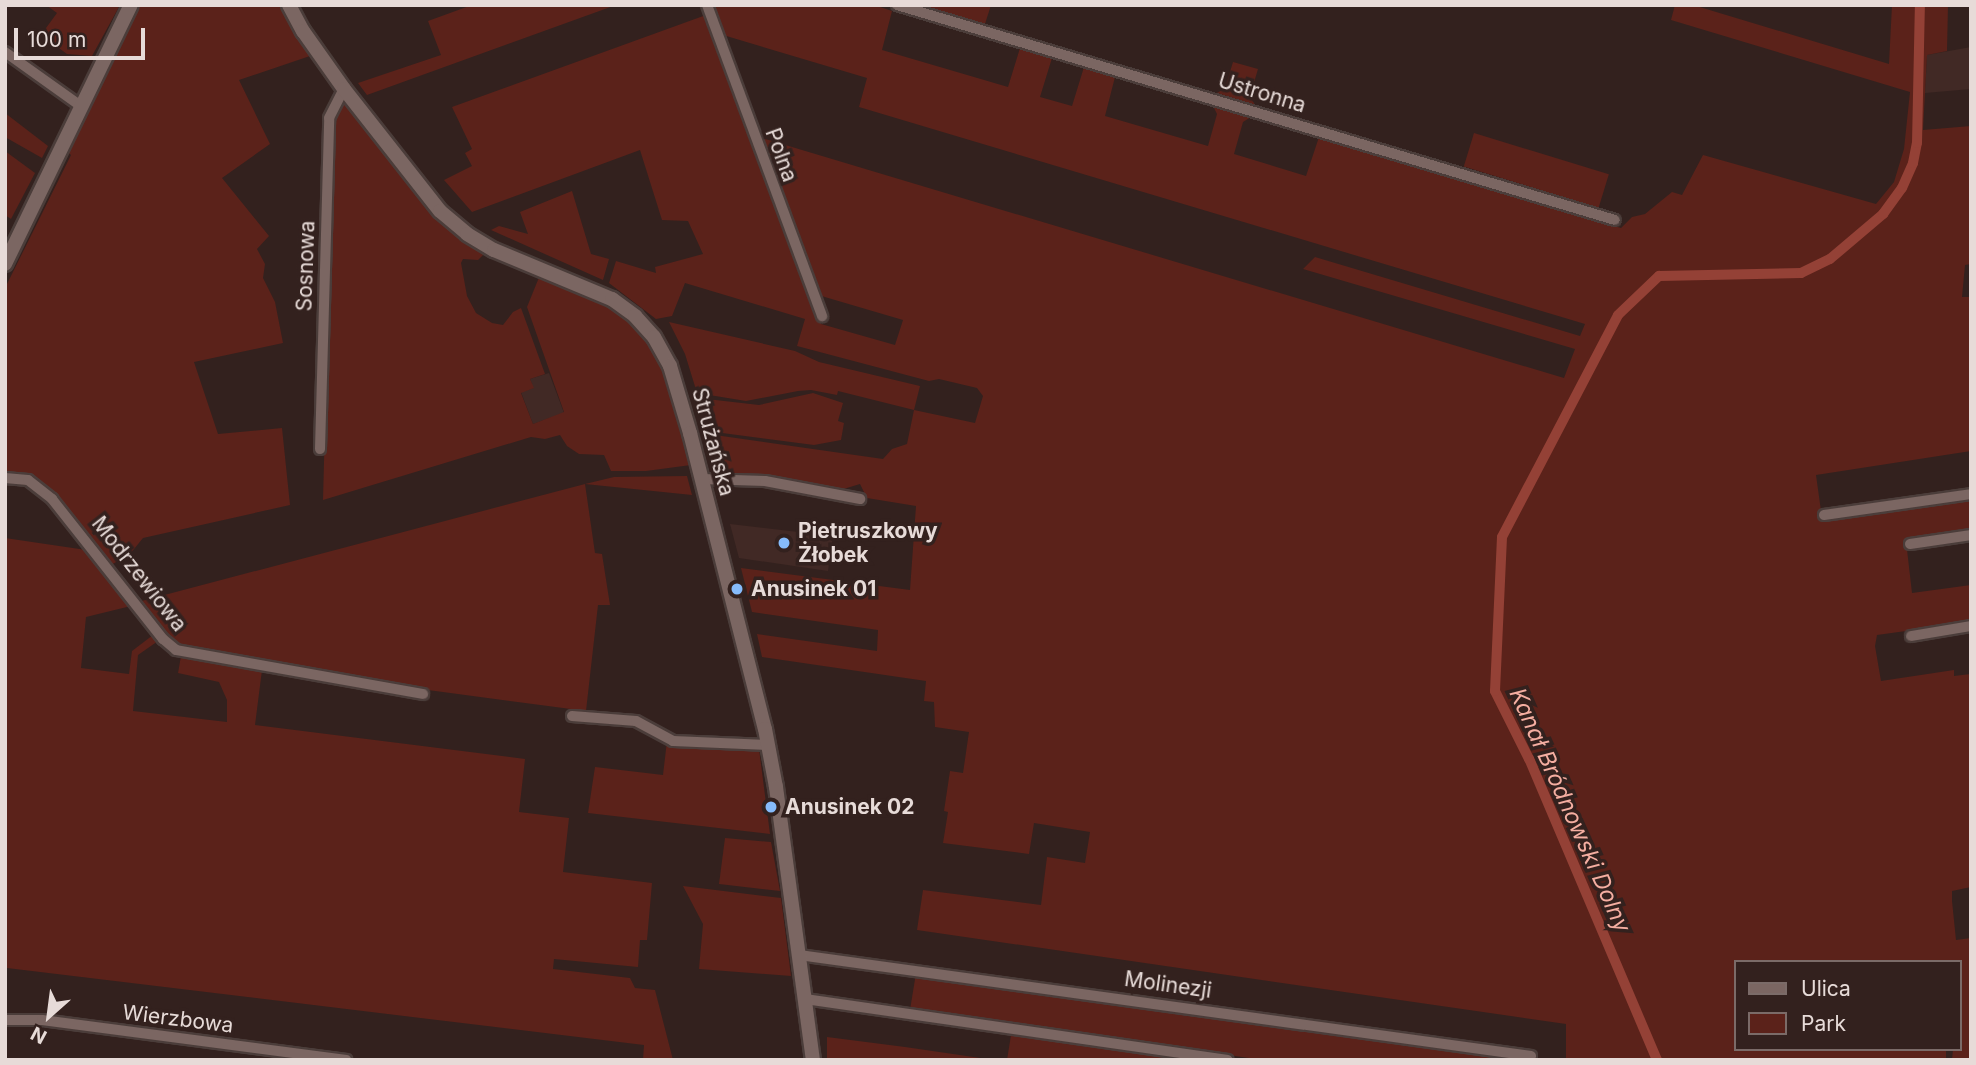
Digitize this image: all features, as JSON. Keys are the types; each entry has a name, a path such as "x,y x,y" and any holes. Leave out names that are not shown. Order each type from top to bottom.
{"main road":[{"path":"5,264 131,5"},
{"name":"Strużańska","path":"289,5 303,31 344,89 440,211 467,234 494,250 612,299 649,330 670,366 702,479 768,746 813,1060"}],"street":[{"name":"Polna","path":"707,5 822,316"},
{"name":"Ustronna","path":"897,5 1615,220"},
{"path":"5,52 82,107"},
{"name":"Sosnowa","path":"320,449 329,118 344,89"},
{"name":"Modrzewiowa","path":"5,478 27,481 52,499 163,639 176,650 423,694"},
{"path":"702,479 765,481 860,499"},
{"path":"1824,515 1971,494"},
{"path":"1910,544 1971,535"},
{"path":"1911,636 1971,626"},
{"path":"572,716 636,721 673,741 768,746"},
{"name":"Molinezji","path":"799,954 1531,1056"},
{"path":"805,999 1228,1060"},
{"name":"Wierzbowa","path":"5,1020 43,1020 346,1060"}],"shaded area":[{"path":"1971,47 1971,89 1925,93 1927,55"},
{"path":"549,373 564,413 533,424 521,392 533,388 530,379"},
{"name":"Pietruszkowy Żłobek","path":"730,524 833,536 828,571 739,558"}],"green space":[{"path":"46,5 120,5 92,56 67,54 52,43 46,28 57,13"},
{"path":"138,5 280,5 310,56 239,80 270,144 222,178 269,236 257,249 265,264 263,278 275,302 283,343 194,362 218,434 282,428 290,505 143,538 130,554 111,565 73,514 36,478 5,474 5,288 71,155 66,150"},
{"path":"472,5 616,5 367,95 358,83 441,55 428,21"},
{"path":"714,5 874,5 892,11 882,50 1008,87 1020,48 1052,58 1040,97 1072,106 1084,67 1115,77 1105,116 1208,146 1217,114 1213,106 1251,117 1243,122 1234,154 1306,176 1319,137 1621,228 1632,217 1645,214 1672,192 1682,195 1703,155 1876,204 1894,182 1904,149 1910,92 1671,20 1675,5 1693,5 1889,64 1892,5 1948,5 1947,51 1927,55 1923,130 1971,126 1971,264 1965,265 1962,297 1971,297 1971,451 1816,475 1822,518 1971,497 1971,530 1906,541 1912,593 1971,585 1971,622 1877,635 1875,646 1881,681 1954,670 1954,676 1971,674 1971,887 1952,891 1952,901 1956,940 1971,938 1971,1060 1952,1060 1953,1051 1962,1051 1962,960 1734,960 1734,1051 1946,1051 1946,1060 1566,1060 1566,1024 917,930 923,890 1041,905 1047,857 1085,863 1090,832 1034,823 1029,854 943,843 948,812 944,811 950,771 963,773 969,732 935,727 934,702 924,701 926,681 762,657 757,634 877,651 878,630 752,612 741,568 910,590 916,506 867,498 860,484 837,491 720,475 708,434 883,459 892,449 907,444 914,410 975,423 983,396 977,388 939,379 929,381 797,346 805,319 685,283 672,316 656,319 609,283 616,261 656,273 655,267 703,254 688,221 662,220 640,150 472,212 444,180 472,166 465,153 472,149 452,107 706,15 821,324 895,345 903,320 818,295 755,136 1564,378 1575,349 1303,269 1315,257 1580,336 1585,324 859,107 867,78 723,35"},
{"path":"921,5 991,5 985,24"},
{"path":"1233,62 1258,69 1250,96 1255,105 1217,93 1225,88"},
{"path":"345,99 438,219 485,253 478,260 463,259 461,263 467,296 476,313 492,323 503,325 513,312 521,308 545,374 530,379 534,388 521,393 533,424 564,412 527,307 540,275 579,290 611,308 641,332 653,350 670,389 691,465 646,471 611,471 604,455 579,454 567,446 560,435 545,439 531,437 323,500 333,117"},
{"path":"5,113 48,146 42,158 5,137"},
{"path":"1474,133 1609,174 1599,208 1464,166"},
{"path":"5,151 35,173 11,219 5,215"},
{"path":"572,191 591,254 609,259 603,280 491,230 499,226 528,234 520,212"},
{"path":"669,322 795,351 819,362 920,386 914,410 838,391 837,395 811,390 798,391 746,401 697,393 685,354"},
{"path":"813,393 843,403 838,421 844,423 841,440 814,445 707,431 698,398 759,405"},
{"path":"687,476 692,495 585,484 614,477"},
{"path":"585,484 595,553 602,554 610,605 598,605 586,711 428,690 172,646 138,602"},
{"path":"5,538 93,551 131,606 86,617 81,668 129,674 132,651 153,635 158,641 138,655 133,711 227,722 227,700 219,682 178,673 181,656 262,670 255,725 525,759 519,812 569,818 563,872 652,883 647,940 640,940 638,967 554,959 553,969 630,978 635,988 655,990 673,1060 643,1060 644,1045 7,968 5,972"},
{"path":"667,741 759,749 770,834 588,813 595,767 663,775"},
{"path":"725,838 771,842 780,891 719,884"},
{"path":"683,886 781,898 791,976 699,969 703,924"},
{"path":"916,973 1536,1060 1263,1060 910,1010"},
{"path":"1011,1035 1167,1057 1167,1060 1007,1060"},
{"path":"827,1037 905,1047 994,1060 827,1060"}],"waterway":[{"name":"Kanał Bródnowski Dolny","path":"1657,1060 1529,759 1495,691 1502,537 1618,315 1659,276 1801,273 1830,259 1883,214 1902,188 1913,163 1917,143 1920,5"}],"place":[{"name":"Pietruszkowy Żłobek","path":"784,543"},
{"name":"Anusinek 01","path":"737,589"},
{"name":"Anusinek 02","path":"771,807"}]}
